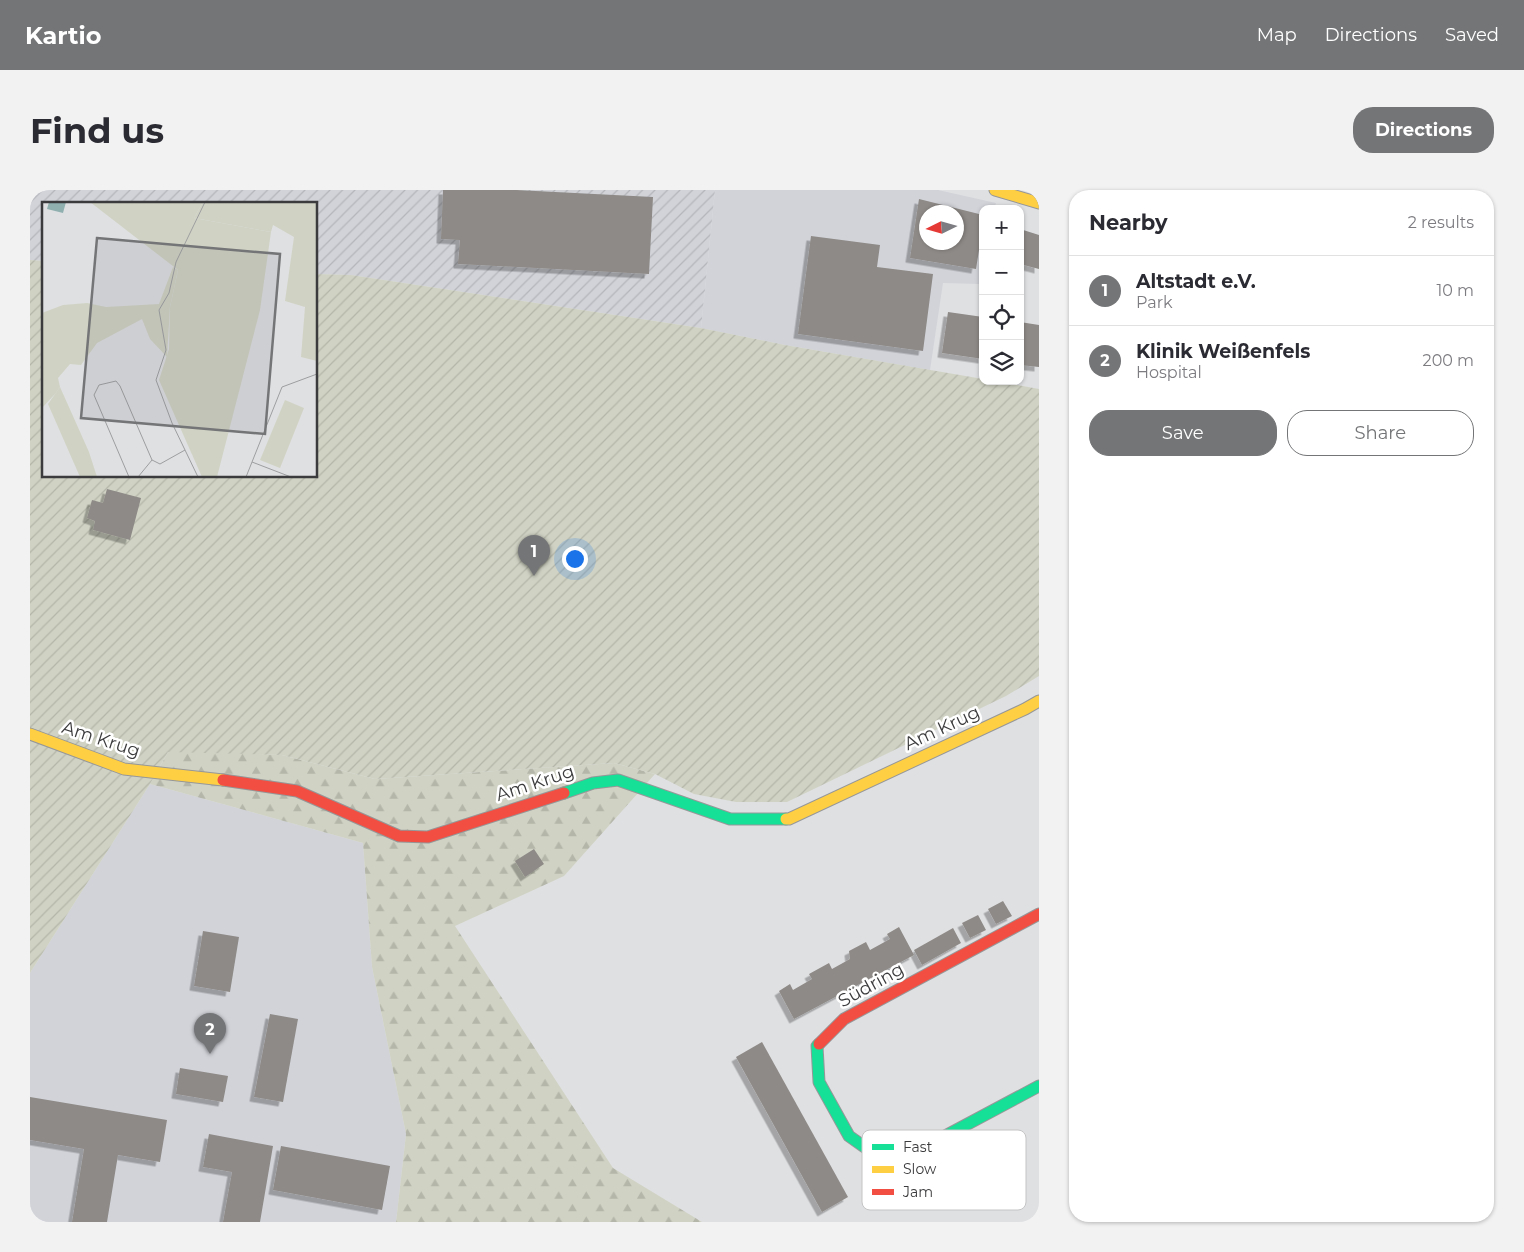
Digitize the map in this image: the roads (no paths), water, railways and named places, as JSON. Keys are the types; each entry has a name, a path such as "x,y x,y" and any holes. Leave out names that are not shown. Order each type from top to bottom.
{"street":[{"path":"996,190 1039,203"},
{"name":"Am Krug","path":"30,734 124,769 248,783 297,791 398,836 428,837 593,783 618,780 730,819 788,819 1016,714 1039,701"},
{"name":"Südring","path":"862,1146 848,1136 819,1082 817,1046 844,1019 1039,914"},
{"name":"Südring","path":"956,1130 1039,1086"}],"place":[{"name":"Altstadt e.V.","path":"534,576"},
{"name":"Klinik Weißenfels","path":"210,1054"}]}
